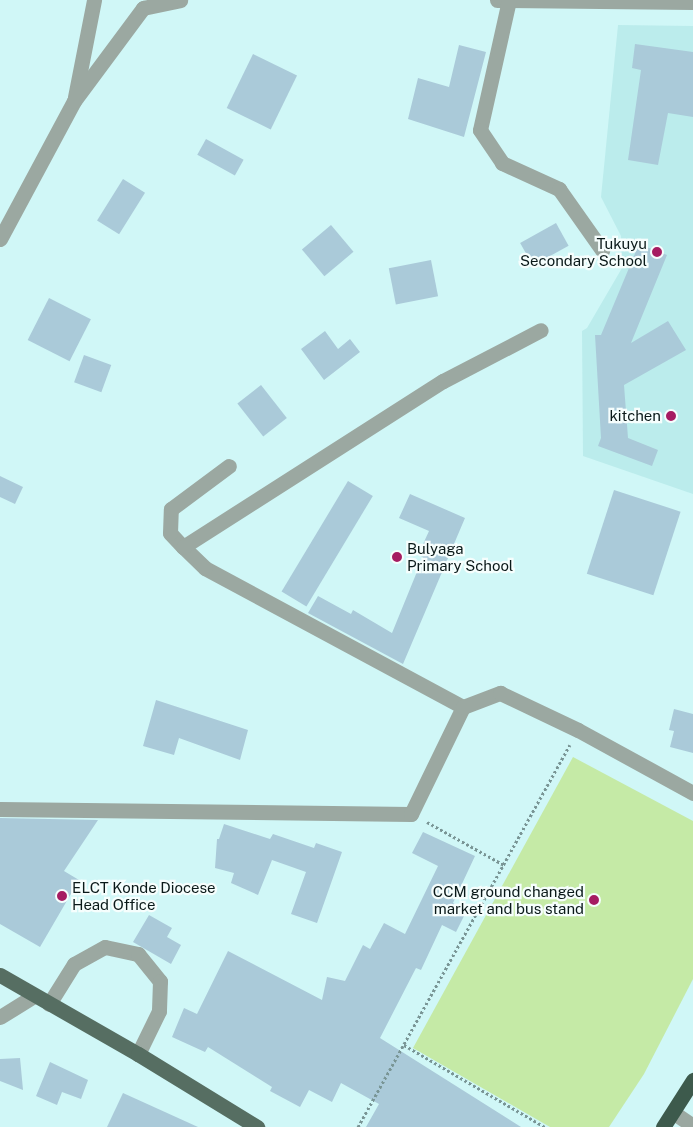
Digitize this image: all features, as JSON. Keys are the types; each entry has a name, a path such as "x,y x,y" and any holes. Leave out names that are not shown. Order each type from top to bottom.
{"highway":[{"path":"663,1127 674,1113 693,1080"}],"main road":[{"path":"0,975 138,1054 257,1127"}],"street":[{"path":"74,101 94,0"},
{"path":"0,240 74,101 142,8 180,0"},
{"path":"497,0 693,2"},
{"path":"509,0 480,130 502,163 559,189 602,250"},
{"path":"183,547 443,381 541,330"},
{"path":"229,466 171,509 170,533 183,547 205,568 463,707"},
{"path":"0,809 412,814 463,707 500,693 578,730 693,793"},
{"path":"50,1004 74,964 105,946 138,954 160,981 159,1011 138,1054"},
{"path":"0,1017 34,996"},
{"path":"674,1113 693,1126"}],"path":[{"path":"358,1127 578,730"},
{"path":"412,814 504,864"},
{"path":"404,1044 544,1127"}],"shaded area":[{"name":"Tukuyu Secondary School","path":"618,25 693,26 693,494 583,456 582,331 587,328 622,268 621,236 601,197"}],"green space":[{"name":"CCM ground changed market and bus stand","path":"573,757 693,821 693,979 644,1074 609,1127 550,1127 413,1048"}],"building":[{"path":"635,44 693,52 693,117 668,113 658,165 628,160 641,70 632,68"},
{"path":"459,45 486,52 464,137 408,119 418,78 449,87"},
{"path":"253,54 297,75 271,129 227,108"},
{"path":"206,139 244,160 235,176 197,155"},
{"path":"123,179 145,193 119,234 97,221"},
{"path":"556,223 569,246 533,266 520,243"},
{"path":"331,225 353,252 324,276 302,249"},
{"path":"639,244 667,255 631,343 668,321 686,350 624,385 628,438 658,450 652,466 598,446 601,438 595,335 601,335"},
{"path":"431,260 438,296 396,305 389,268"},
{"path":"49,298 91,319 70,361 28,340"},
{"path":"325,331 338,349 350,339 360,352 324,380 301,349"},
{"path":"84,355 111,365 101,392 74,382"},
{"path":"261,385 287,418 263,437 237,403"},
{"path":"0,476 23,487 15,504 0,497"},
{"path":"348,481 373,496 306,607 282,592"},
{"path":"614,490 681,512 653,595 587,574"},
{"path":"410,494 465,518 403,664 308,613 318,596 351,614 353,610 392,633 423,557 418,555 429,531 399,518"},
{"path":"156,700 248,730 240,760 179,738 174,755 143,746"},
{"path":"674,709 693,714 693,753 670,747 674,731 669,730"},
{"path":"0,818 98,820 64,871 79,880 40,947 0,924"},
{"path":"224,824 270,839 273,834 314,848 316,843 342,852 317,923 291,914 306,872 272,860 258,895 231,883 234,873 215,868 217,839 219,839"},
{"path":"423,832 475,856 453,903 467,910 456,932 442,925 421,970 416,968 380,1038 521,1127 366,1127 379,1104 341,1083 332,1102 309,1090 300,1107 270,1091 272,1087 208,1047 205,1052 172,1037 184,1008 197,1014 228,951 322,1000 327,977 345,981 363,945 370,949 384,923 405,934 438,866 412,853"},
{"path":"149,915 172,928 167,937 181,945 171,964 133,942"},
{"path":"20,1058 23,1090 0,1081 0,1059"},
{"path":"50,1062 88,1080 81,1099 62,1092 57,1105 36,1096"},
{"path":"123,1093 198,1127 107,1127"}],"place":[{"name":"Tukuyu Secondary School","path":"657,252"},
{"name":"kitchen","path":"671,416"},
{"name":"Bulyaga Primary School","path":"397,557"},
{"name":"ELCT Konde Diocese Head Office","path":"62,896"},
{"name":"CCM ground changed market and bus stand","path":"594,900"}]}
